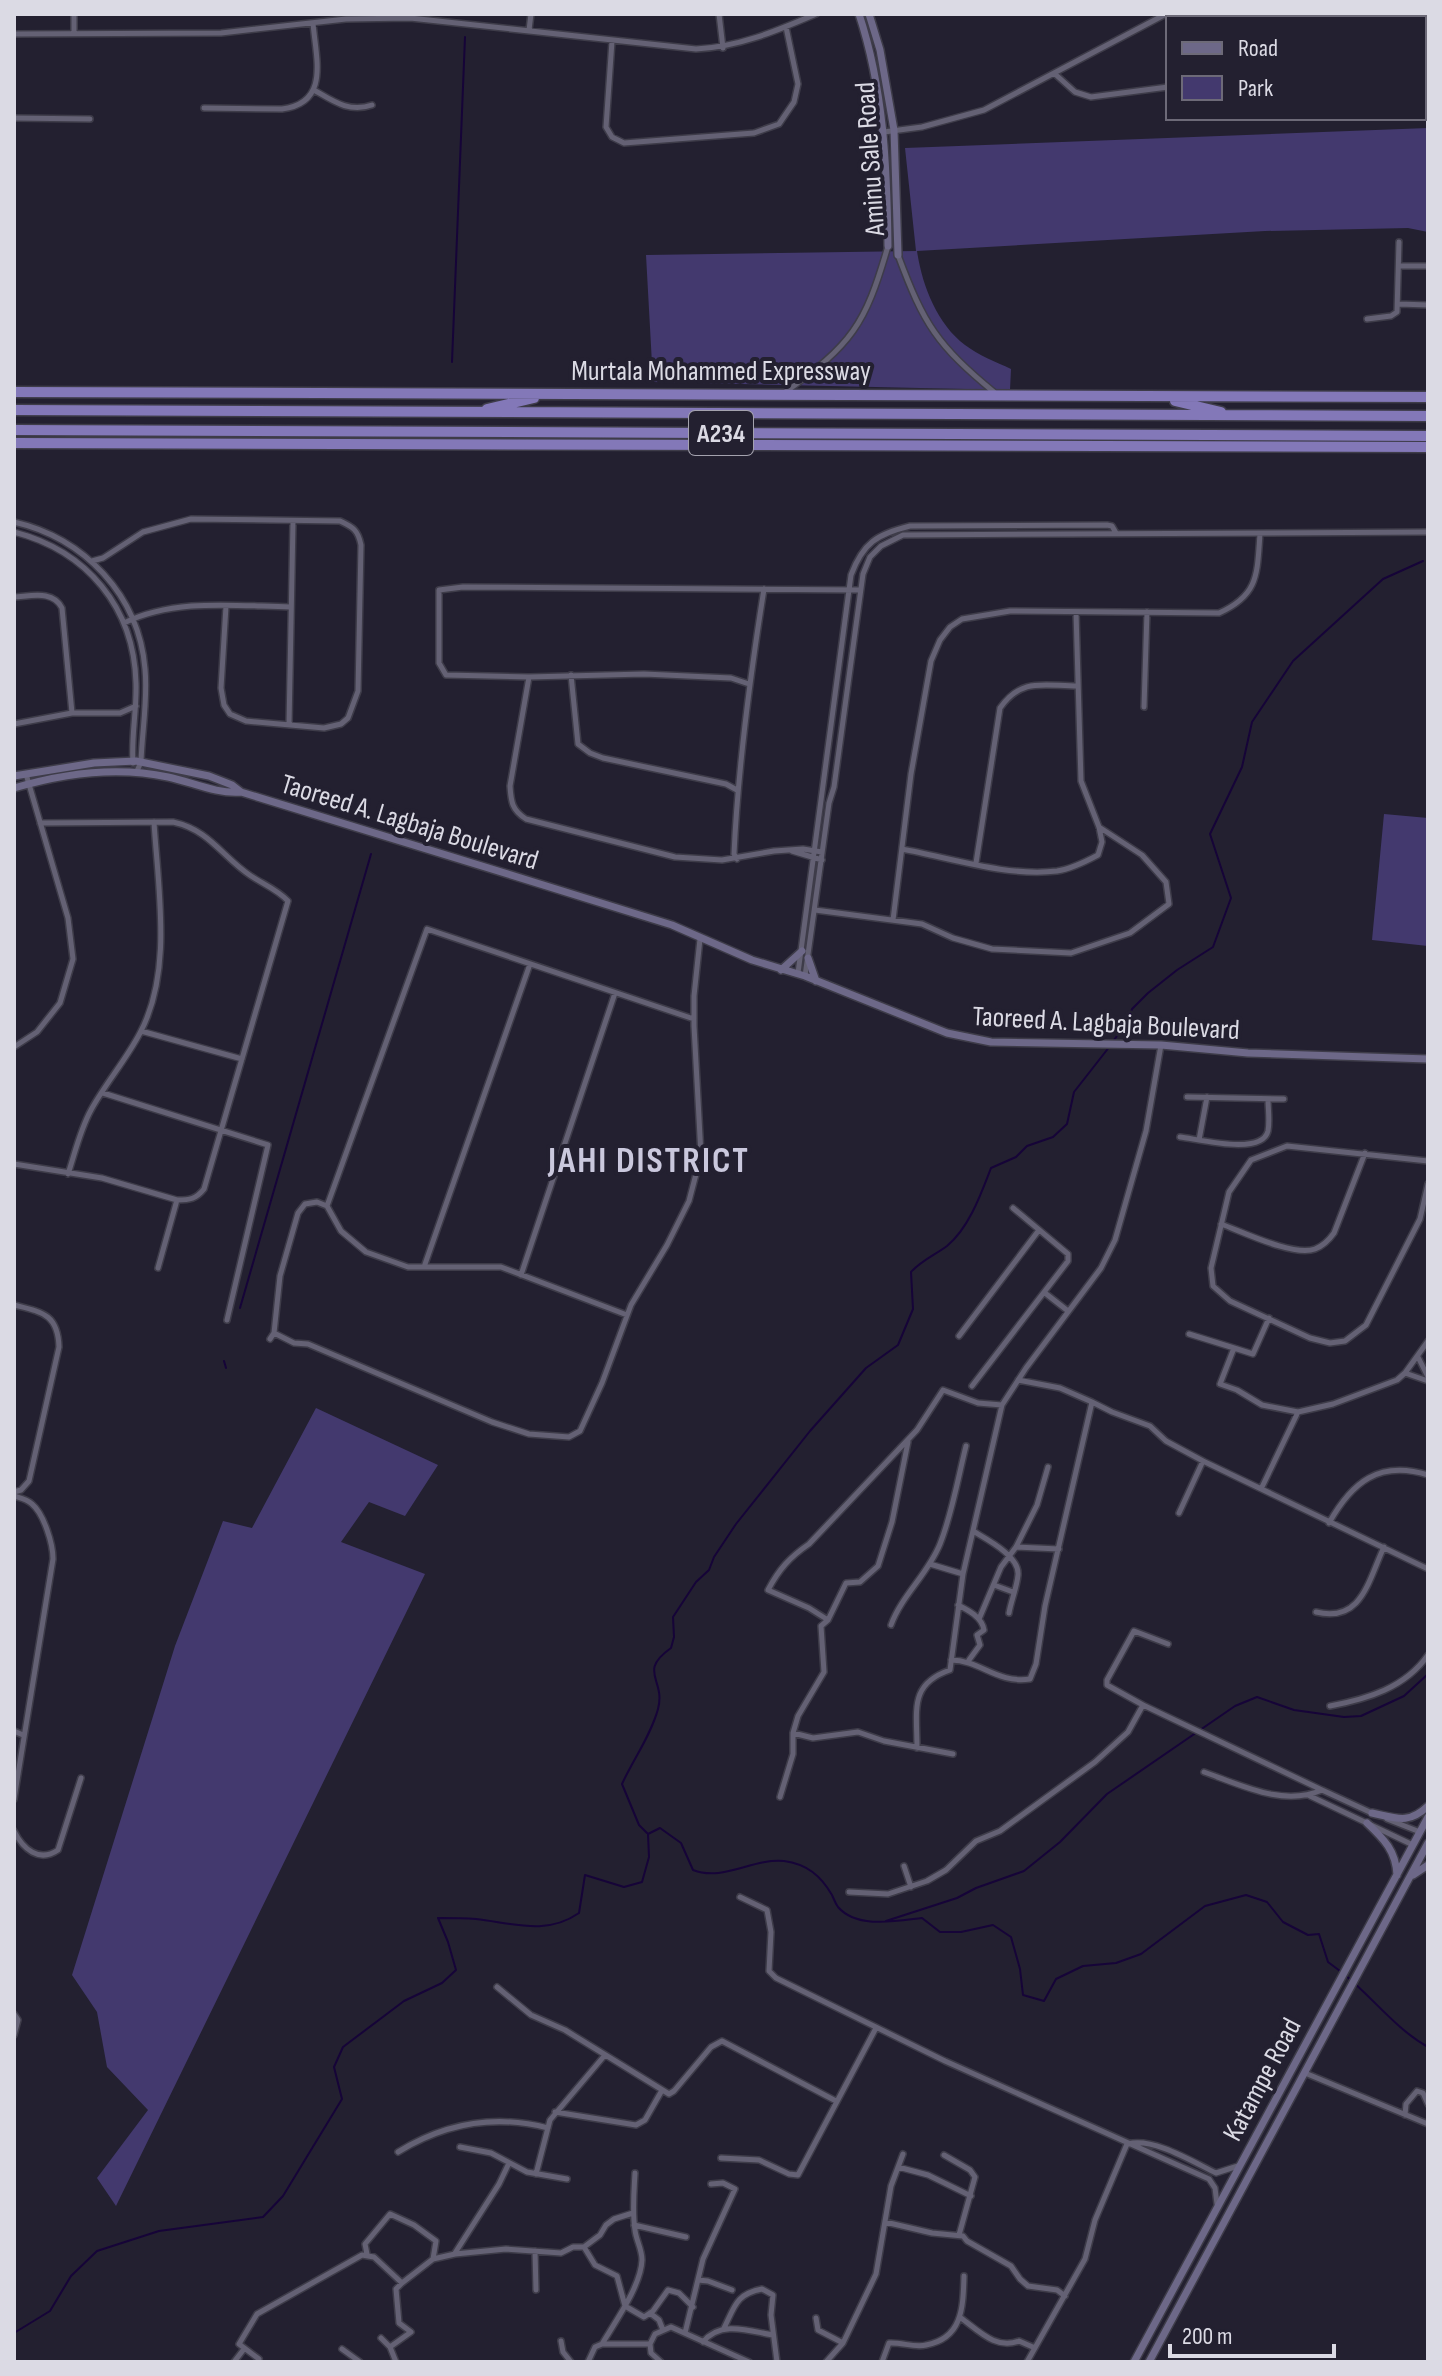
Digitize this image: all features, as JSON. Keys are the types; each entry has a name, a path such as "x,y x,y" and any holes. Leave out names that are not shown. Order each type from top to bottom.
{"highway":[{"name":"Murtala Mohammed Expressway","path":"14,392 1428,397"},
{"path":"473,413 551,393"},
{"path":"1156,396 1239,416"},
{"name":"Murtala Mohammed Expressway","path":"14,410 1428,416"},
{"path":"1343,435 1351,425 1348,415"},
{"path":"1377,436 1373,425 1378,415"},
{"name":"A234","path":"14,430 1428,436"},
{"path":"477,445 546,433"},
{"path":"14,443 1428,447"}],"street":[{"path":"74,14 74,33"},
{"path":"529,30 531,14"},
{"path":"719,14 723,48"},
{"path":"14,34 221,33 346,19 410,18 696,49 723,48 816,14"},
{"name":"Aminu Sale Road","path":"859,14 874,69 884,132 888,246"},
{"name":"Aminu Sale Road","path":"869,14 885,74 894,130 898,255"},
{"path":"884,132 922,127 968,115 1055,74 1166,14"},
{"path":"204,108 292,108 307,100 316,80 313,23"},
{"path":"612,41 606,127 616,140 624,143 739,134 763,132 779,124 794,102 798,77 786,27"},
{"path":"1055,74 1075,92 1091,97 1166,87"},
{"path":"314,90 347,107 361,109 372,105"},
{"path":"14,118 90,119"},
{"path":"1367,319 1391,316 1397,312 1399,242"},
{"path":"783,394 833,356 857,328 869,306 888,246"},
{"path":"898,255 912,294 934,335 958,361 999,396"},
{"path":"1399,266 1428,266"},
{"path":"1399,304 1428,305"},
{"path":"92,561 103,558 143,532 191,519 340,521 354,527 359,533 358,691 348,718 341,724 324,728 246,721 230,714 224,705 221,688 226,606"},
{"path":"14,522 56,536 92,561 123,599 145,666 137,761"},
{"path":"289,725 293,522"},
{"path":"816,981 805,955 813,859 849,590 857,560 865,547 887,532 910,526 1107,525 1112,526 1116,533"},
{"path":"14,532 73,558 93,576 124,623 135,656 137,771"},
{"path":"801,975 815,910 829,803 834,787 859,590 870,557 881,546 903,535 1428,532"},
{"path":"893,920 911,774 931,661 950,627 976,615 1010,611 1219,613 1240,604 1254,585 1260,534"},
{"path":"100,568 103,558"},
{"path":"749,684 714,677 446,675 441,670 439,590 463,587 859,590"},
{"path":"737,859 734,854 737,790 764,589"},
{"path":"14,597 46,595 59,602 62,608 72,713"},
{"path":"124,623 174,608 290,607"},
{"path":"902,849 1009,870 1057,871 1098,855 1102,842 1099,827 1081,781 1076,612"},
{"path":"1144,707 1147,612"},
{"path":"571,675 578,744 590,753 726,784 737,790"},
{"path":"529,677 510,786 511,803 516,813 526,819 675,857 737,859 790,850 822,852"},
{"path":"976,863 1000,708 1011,693 1021,688 1034,685 1078,686"},
{"path":"14,724 72,713 120,713 136,706"},
{"path":"120,713 135,724"},
{"name":"Taoreed A. Lagbaja Boulevard","path":"14,776 94,763 137,761 209,776 241,792"},
{"name":"Taoreed A. Lagbaja Boulevard","path":"14,788 100,772 137,771 220,791 241,792 672,925 700,939 947,1033 991,1042 1161,1045 1248,1053 1428,1059"},
{"path":"14,1047 37,1032 60,1003 73,959 70,926 26,774"},
{"path":"14,1164 102,1178 177,1200 198,1197 204,1189 288,901 249,875 222,849 188,825 154,822 40,823"},
{"path":"68,1174 92,1108 141,1031 157,982 159,956 154,822"},
{"path":"815,910 922,924 953,938 992,949 1071,953 1130,933 1169,904 1166,882 1142,855 1099,827"},
{"path":"790,850 822,860"},
{"name":"Taoreed A. Lagbaja Boulevard","path":"508,874 552,887"},
{"path":"327,1206 427,929 694,1019"},
{"path":"627,1315 501,1267 408,1267 366,1252 341,1231 327,1206 317,1202 305,1204 298,1213 280,1276 272,1336 308,1344 516,1430 569,1437 580,1431 627,1315 689,1201 698,1169 701,1155 694,1019 700,939"},
{"path":"781,970 805,955"},
{"path":"424,1267 530,964"},
{"path":"521,1275 615,993"},
{"path":"141,1031 242,1059"},
{"path":"917,1748 920,1691 933,1676 950,1670 963,1574 1002,1405 1101,1268 1115,1240 1146,1131 1161,1045"},
{"path":"103,1093 268,1145 227,1320"},
{"path":"1187,1097 1284,1099"},
{"path":"1199,1140 1207,1097"},
{"path":"1180,1137 1237,1145 1257,1142 1268,1132 1268,1099"},
{"path":"1257,1142 1267,1152"},
{"path":"1428,1161 1287,1146 1251,1160 1229,1192 1211,1268 1213,1286 1230,1301 1310,1338 1330,1343 1345,1341 1366,1325 1420,1219 1428,1184"},
{"path":"1221,1224 1296,1251 1315,1249 1334,1233 1365,1153"},
{"path":"158,1268 177,1200"},
{"path":"972,1386 1067,1265 1068,1254 1013,1208"},
{"path":"959,1336 1039,1230"},
{"path":"1045,1293 1068,1311"},
{"path":"14,1305 43,1313 54,1322 59,1335 59,1347 29,1481 14,1494"},
{"path":"1189,1334 1253,1354 1269,1318"},
{"path":"1234,1348 1220,1384 1262,1405 1298,1412 1333,1404 1397,1380 1428,1341"},
{"path":"1418,1357 1428,1379"},
{"path":"1405,1373 1428,1379"},
{"path":"1018,1380 1060,1388 1150,1426 1166,1441 1203,1461 1428,1569"},
{"path":"828,1620 768,1590 779,1569 837,1517 908,1441 943,1390 978,1403 1002,1405"},
{"path":"951,1660 969,1661 1004,1678 1030,1679 1036,1664 1045,1606 1092,1402"},
{"path":"1262,1487 1298,1412"},
{"path":"780,1797 793,1754 793,1733 807,1698 824,1672 821,1626 828,1620 846,1583 860,1582 878,1566 892,1522 908,1441"},
{"path":"891,1625 900,1605 930,1564 940,1544 966,1446"},
{"path":"1179,1513 1203,1461"},
{"path":"979,1619 1008,1556 1016,1547 1037,1505 1048,1467"},
{"path":"1329,1523 1349,1491 1370,1477 1403,1469 1428,1475"},
{"path":"14,1494 38,1510 53,1551 14,1799"},
{"path":"973,1531 1008,1556 1018,1569 1009,1613"},
{"path":"1016,1547 1059,1549"},
{"path":"1316,1612 1331,1616 1347,1613 1356,1604 1384,1547"},
{"path":"930,1564 963,1574"},
{"path":"994,1585 1013,1592"},
{"path":"958,1605 979,1619 984,1630 977,1635 980,1645 969,1661"},
{"path":"1168,1644 1134,1631 1107,1685 1322,1790 1424,1834"},
{"path":"1330,1706 1363,1700 1383,1691 1405,1679 1428,1655"},
{"path":"849,1892 888,1894 946,1870 976,1841 1000,1831 1095,1762 1128,1732 1143,1705"},
{"path":"14,1731 23,1735"},
{"path":"793,1733 822,1738 858,1732 884,1741 953,1754"},
{"path":"1204,1772 1279,1796 1309,1795 1322,1790"},
{"path":"14,1831 21,1846 31,1853 48,1856 58,1850 81,1778"},
{"path":"1309,1795 1427,1849"},
{"path":"1372,1813 1407,1820 1428,1806"},
{"name":"Katampe Road","path":"1134,2362 1413,1845 1424,1834 1428,1817"},
{"path":"1367,1823 1392,1850 1397,1876"},
{"name":"Katampe Road","path":"1149,2362 1427,1849"},
{"path":"1411,1876 1428,1865"},
{"path":"904,1866 911,1887"},
{"path":"740,1897 767,1910 771,1932 771,1975 876,2028 1209,2179 1218,2199 1215,2213"},
{"path":"497,1987 531,2015 565,2030 661,2092 669,2094 674,2091 711,2047 722,2041 836,2101"},
{"path":"14,2014 18,2020 14,2035"},
{"path":"721,2158 759,2160 798,2175 876,2028"},
{"path":"536,2174 555,2112 605,2055"},
{"path":"1305,2073 1428,2124"},
{"path":"1405,2115 1406,2104 1417,2091 1423,2093 1428,2104"},
{"path":"555,2112 636,2125 645,2120 661,2092"},
{"path":"398,2152 424,2136 454,2125 521,2122 548,2128"},
{"path":"1127,2144 1143,2142 1171,2151 1216,2173 1239,2165"},
{"path":"1027,2362 1085,2259 1095,2220 1127,2144"},
{"path":"460,2147 491,2153 536,2174 567,2179"},
{"path":"826,2362 843,2343 876,2274 891,2186 903,2154"},
{"path":"944,2155 974,2174 976,2180 959,2235"},
{"path":"455,2254 509,2163"},
{"path":"898,2167 928,2175 971,2196"},
{"path":"602,2344 625,2306 638,2278 642,2260 633,2213 635,2173"},
{"path":"685,2333 708,2248 735,2189 723,2183 711,2184"},
{"path":"390,2347 411,2332 399,2323 396,2289 433,2259 506,2249 561,2253 573,2247 584,2247 614,2219 633,2213"},
{"path":"367,2254 365,2244 390,2214 414,2225 436,2241 433,2259"},
{"path":"885,2222 932,2233 959,2235 1011,2266 1028,2286 1057,2290 1065,2296"},
{"path":"634,2225 686,2237"},
{"path":"584,2247 595,2265 617,2276 625,2306 644,2317 668,2290 679,2293 693,2307"},
{"path":"535,2251 536,2290"},
{"path":"259,2359 239,2344 257,2314 307,2284 367,2254 402,2283"},
{"path":"882,2362 889,2343 923,2346 948,2335 961,2318 964,2276"},
{"path":"698,2280 732,2290"},
{"path":"724,2328 745,2292 762,2289 773,2295 777,2362"},
{"path":"650,2313 659,2320 663,2330"},
{"path":"816,2318 818,2330 843,2343"},
{"path":"961,2318 996,2342 1010,2345 1019,2341 1035,2348"},
{"path":"661,2362 651,2353 650,2344 655,2334 671,2327 749,2362"},
{"path":"703,2342 711,2332 724,2328 773,2335"},
{"path":"381,2338 390,2347 396,2362"},
{"path":"561,2341 563,2352 571,2362"},
{"path":"588,2362 595,2347 602,2344 650,2344"},
{"path":"234,2362 244,2349"},
{"path":"342,2349 360,2362"}],"green space":[{"path":"1428,128 1428,232 1408,228 1265,231 917,251 932,303 946,326 965,345 1011,369 1010,390 653,382 646,255 916,251 905,148"},
{"path":"1384,814 1428,818 1428,946 1372,940"},
{"path":"316,1408 438,1465 405,1516 369,1502 341,1542 425,1574 116,2206 97,2178 148,2110 107,2067 97,2012 72,1975 175,1646 223,1521 252,1528"}],"waterway":[{"path":"452,362 465,37"},
{"path":"1114,1040 1128,1021 1132,1009 1148,993 1213,947 1231,898 1210,834 1242,767 1252,722 1293,661 1383,579 1423,561"},
{"path":"240,1308 371,854"},
{"path":"647,1833 639,1825 622,1784 655,1719 659,1690 654,1670 661,1656 671,1648 673,1617 696,1582 709,1570 736,1524 810,1431 866,1368 898,1345 913,1309 911,1272 947,1246 962,1230 991,1168 1016,1157 1027,1146 1053,1137 1067,1124 1074,1092 1110,1046"},
{"path":"224,1361 226,1368"},
{"path":"886,1921 957,1898 1024,1871 1060,1842 1107,1794 1235,1706 1257,1697 1294,1710 1344,1717 1361,1716 1404,1696 1428,1674"},
{"path":"14,2333 50,2311 71,2276 97,2251 159,2231 263,2217 283,2196 342,2099 334,2067 343,2047 404,2001 442,1983 456,1970 438,1918 529,1926 567,1920 579,1913 585,1875 624,1887 642,1882 649,1857 648,1834 660,1828 681,1843 693,1870 704,1873 727,1872 772,1861 800,1865 828,1888 838,1907 855,1918 877,1922 922,1918 940,1932 961,1932 993,1925 1011,1937 1023,1995 1044,2001 1056,1979 1083,1966 1116,1963 1141,1954 1205,1906 1246,1895 1267,1902 1283,1922 1308,1935 1319,1934 1328,1962 1340,1971"},
{"path":"1345,1975 1395,2023 1428,2047"}],"district":[{"name":"JAHI DISTRICT","path":"649,1159"}]}
